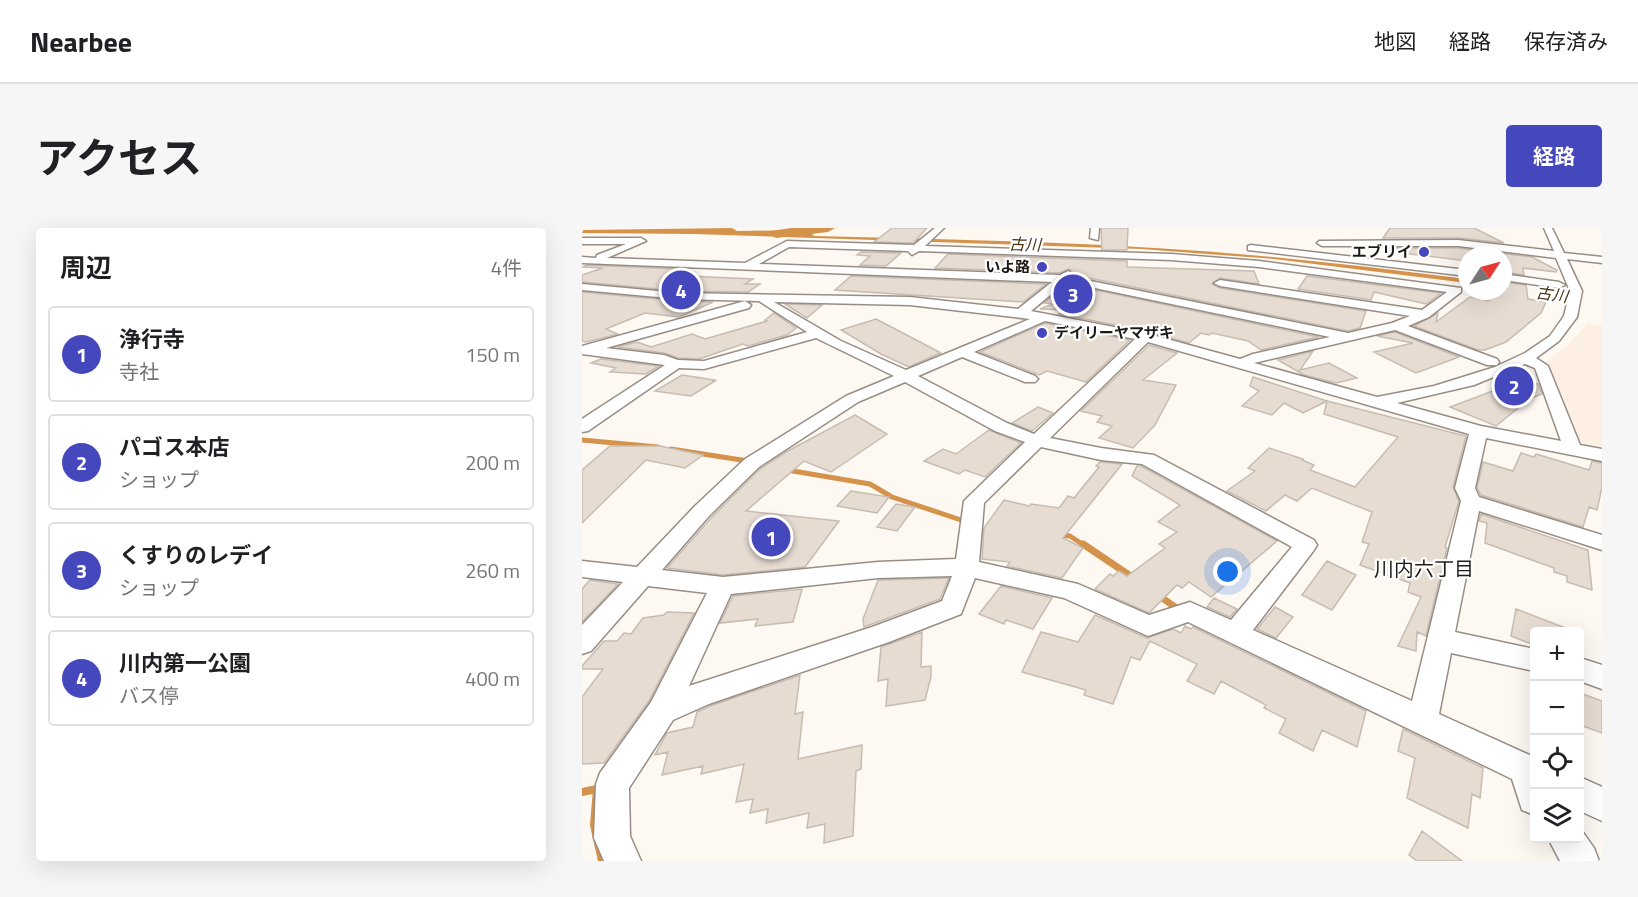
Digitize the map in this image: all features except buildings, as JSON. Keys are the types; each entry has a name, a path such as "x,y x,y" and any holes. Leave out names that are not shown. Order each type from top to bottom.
{"street":[{"path":"1374,402 1397,389 1492,362 1534,339 1554,319 1563,287 1538,228"},
{"path":"1374,402 1455,385 1500,371 1549,345 1568,322 1560,254 1548,228"},
{"path":"859,298 934,233 950,234"},
{"path":"1084,238 1095,233 1106,238"},
{"path":"1409,233 1425,243"},
{"path":"582,241 641,241 587,260"},
{"path":"1257,242 1458,272"},
{"path":"1246,248 1257,242 1295,243"},
{"path":"1307,243 1458,243 1602,260"},
{"path":"747,266 787,244 920,246 1081,252 1148,260 1217,261 1360,276 1457,290 1425,314 1396,326 1351,338 1253,358 1241,364"},
{"path":"618,250 641,251"},
{"path":"1021,313 1066,279 1081,252"},
{"path":"742,255 765,256"},
{"path":"587,260 890,270 1066,279 1142,289 1217,309 1351,338"},
{"path":"1217,261 1221,305 1217,309"},
{"path":"610,290 666,264"},
{"path":"1512,279 1563,287"},
{"path":"1220,283 1425,314"},
{"path":"582,287 679,296 769,299 859,298 1021,313 1145,337 1479,431 1602,455"},
{"path":"582,350 769,299 836,344 904,375 1001,427 1037,441 1101,454 1147,459 1306,545 1235,634"},
{"path":"582,643 641,575 752,463 852,399 1045,317"},
{"path":"1396,326 1492,362"},
{"path":"582,350 664,359 676,364 704,365 818,333"},
{"path":"662,711 700,694 946,611 952,607 961,589 974,525 974,501 1145,337"},
{"path":"963,353 1030,379"},
{"path":"1525,358 1541,366 1572,448"},
{"path":"582,427 676,364"},
{"path":"1422,722 1471,501 1465,488 1479,431"},
{"path":"1471,501 1602,543"},
{"path":"582,569 723,586 878,570 965,567 1069,590 1148,626 1190,612 1422,722 1530,779"},
{"path":"623,861 612,838 612,784 662,711 723,586"},
{"path":"1440,640 1530,659"},
{"path":"1584,671 1602,677"},
{"path":"1584,796 1602,804"},
{"path":"1568,843 1581,861"}],"shaded area":[{"path":"1588,323 1602,326 1602,447 1574,441 1546,362 1569,344"}],"water":[{"name":"古川","path":"732,228 737,231 804,230 814,233 812,235 815,236 1113,246 1272,257 1458,278 1458,282 1274,259 1141,249 694,234 582,233 582,230"}],"waterway":[{"path":"776,234 828,228"},
{"path":"582,440 658,447"},
{"path":"671,449 748,461"},
{"path":"787,470 870,484 892,497 964,521"},
{"path":"1059,535 1070,536 1085,546"},
{"path":"1083,544 1135,579"},
{"path":"1158,595 1175,607"},
{"path":"582,792 597,789 594,825 602,861"}],"place":[{"name":"エブリイ","path":"1424,252"},
{"name":"いよ路","path":"1042,267"},
{"name":"川内第一公園","path":"681,290"},
{"name":"くすりのレデイ","path":"1073,294"},
{"name":"デイリーヤマザキ","path":"1042,333"},
{"name":"パゴス本店","path":"1514,386"},
{"name":"浄行寺","path":"771,537"}],"district":[{"name":"川内六丁目","path":"1424,569"}]}
